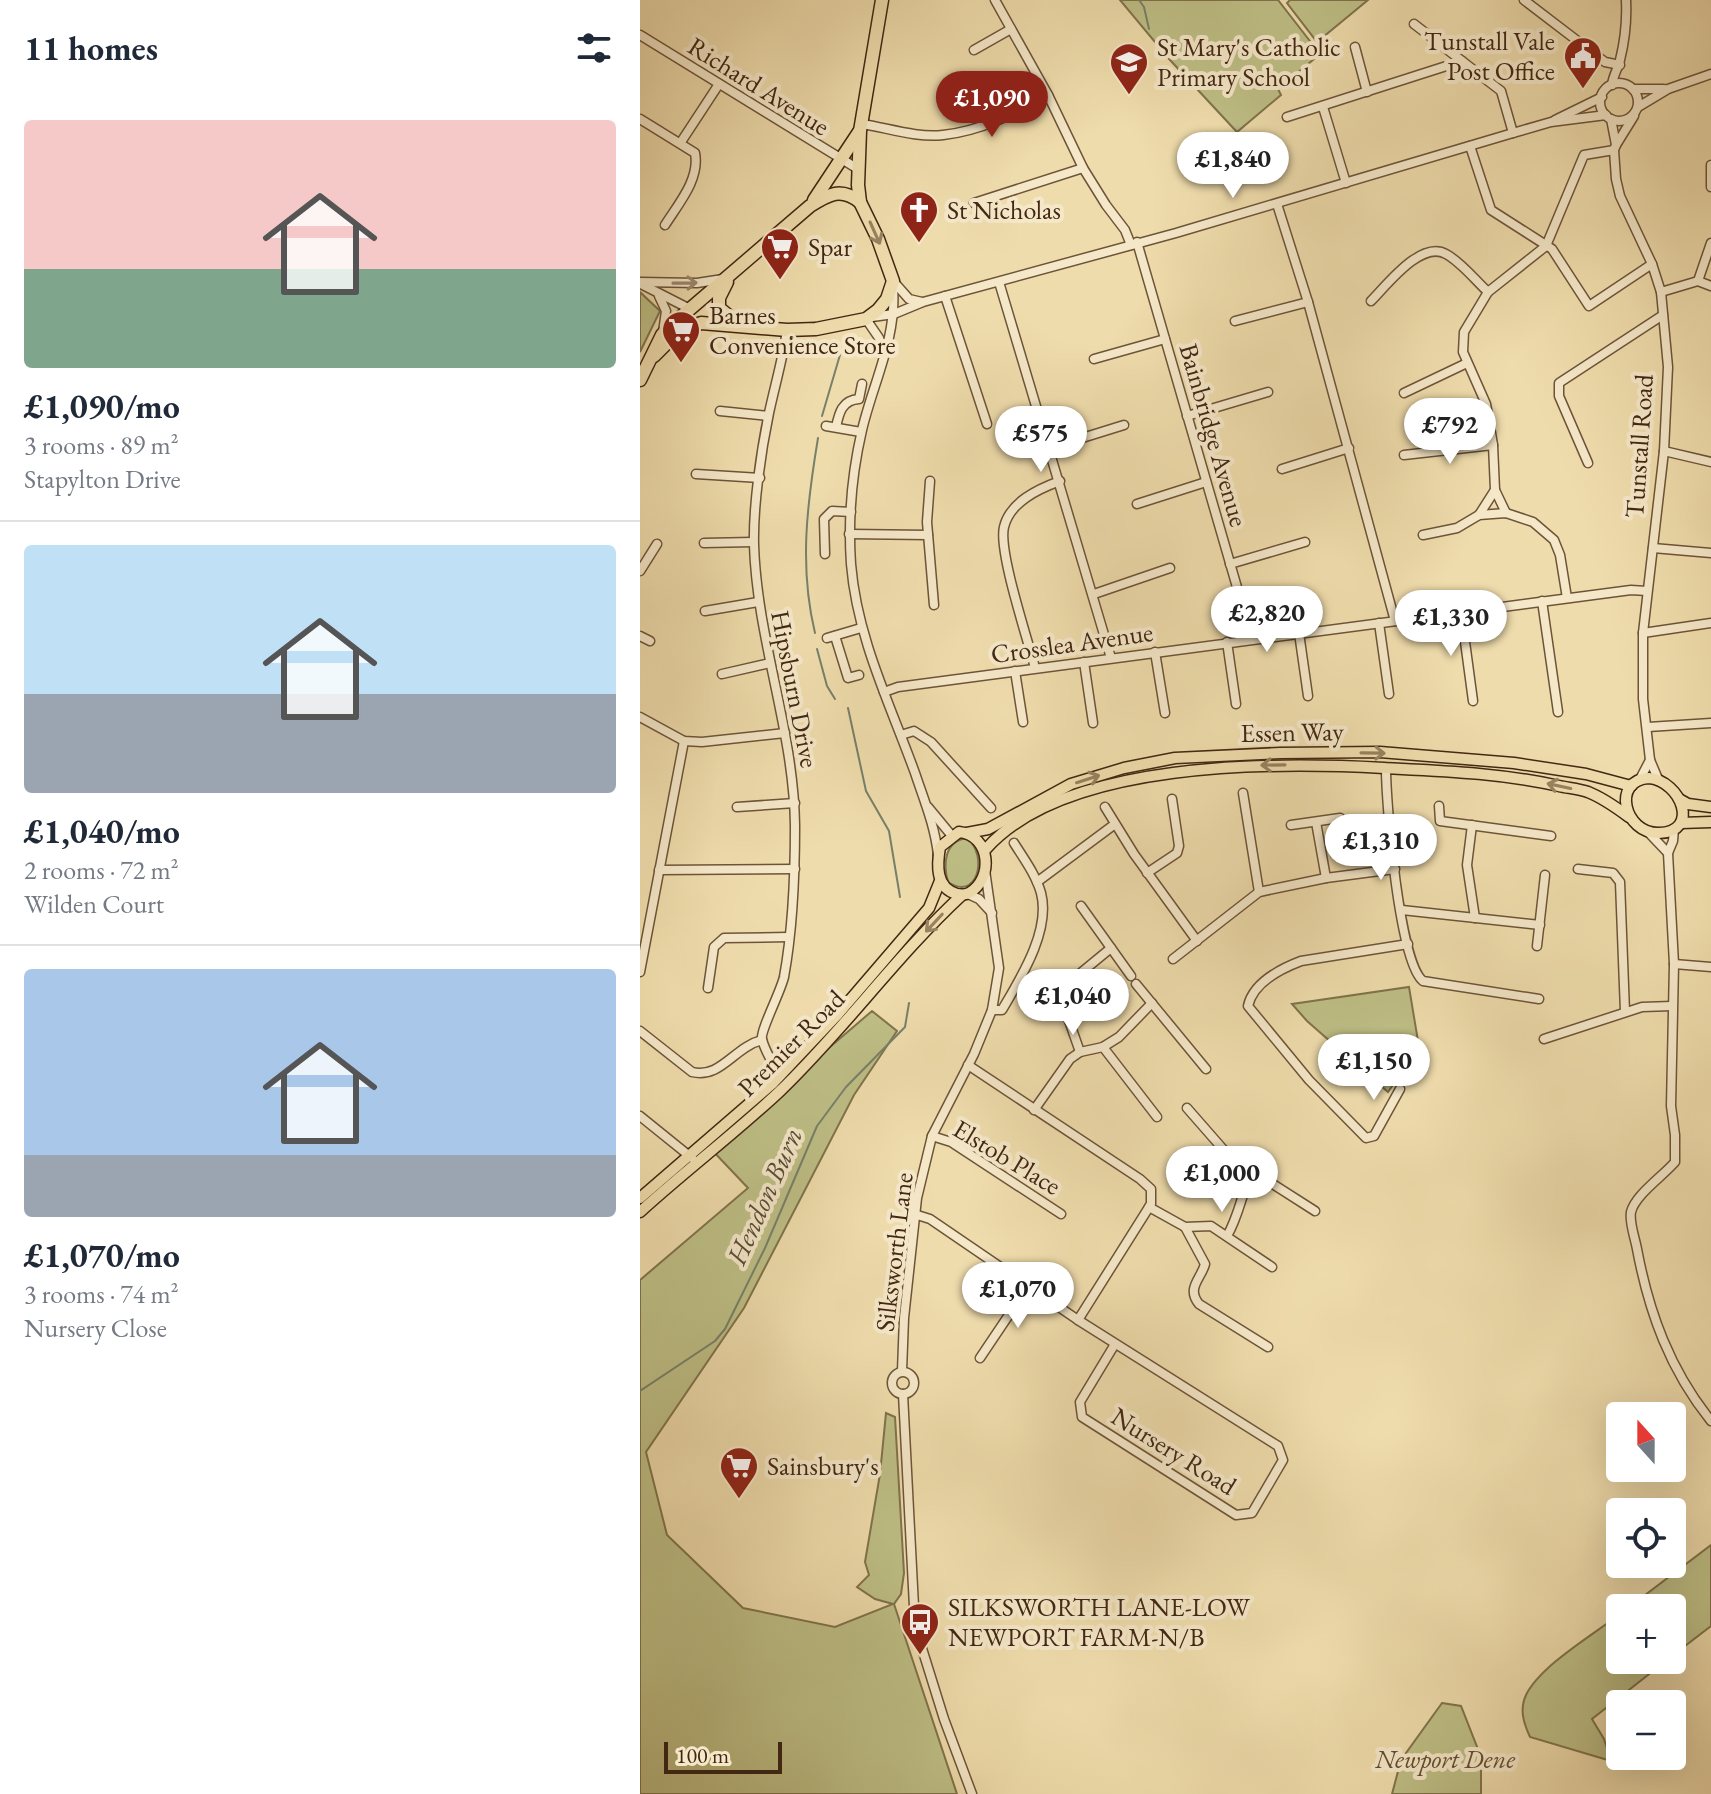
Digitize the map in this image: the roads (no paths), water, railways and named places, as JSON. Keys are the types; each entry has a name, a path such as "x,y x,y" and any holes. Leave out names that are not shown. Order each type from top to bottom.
{"highway":[{"path":"654,356 678,332 693,325 711,322 787,330 816,329 869,318 883,305 893,284 878,239 860,202 858,169 861,127 882,0"},
{"path":"810,206 842,161 861,127"},
{"path":"640,380 662,335 810,206 835,192 852,195 860,202"},
{"path":"730,277 719,298 719,308 735,321"},
{"path":"690,309 752,326"}],"main road":[{"name":"Essen Way","path":"967,833 988,829 1071,784 1124,768 1175,758 1380,752 1514,763 1636,782"},
{"name":"Essen Way","path":"986,849 999,834 1082,793 1197,770 1256,766 1338,765 1523,778 1588,792 1629,817"},
{"path":"1658,779 1636,782 1625,808 1629,817 1648,832 1657,834 1677,826 1711,822"},
{"name":"Tunstall Road","path":"1658,779 1679,799"},
{"path":"1679,799 1688,804 1711,807"},
{"path":"1677,826 1682,807 1679,799"},
{"path":"965,894 953,893 940,881 940,847 959,832 967,833 986,849 985,869"},
{"name":"Premier Road","path":"640,1198 780,1091 940,916 977,886 985,869"},
{"name":"Premier Road","path":"640,1212 793,1062 899,945 929,908 940,881"}],"street":[{"name":"Bainbridge Avenue","path":"995,0 1048,95 1083,168 1134,244 1165,339 1252,639"},
{"path":"1524,0 1605,62 1620,65"},
{"path":"884,355 869,318 894,314 923,302 1277,204 1551,122 1602,97 1612,85 1614,72 1620,65 1627,24 1626,0"},
{"path":"1414,24 1501,91 1513,133"},
{"path":"974,50 1011,29"},
{"name":"Richard Avenue","path":"640,35 858,169"},
{"path":"1355,47 1367,92"},
{"path":"1287,117 1462,61"},
{"path":"1506,513 1495,490 1493,445 1486,404 1463,352 1464,332 1488,292 1546,246 1584,155 1615,147 1637,109 1636,94 1620,65"},
{"path":"1551,122 1608,117 1627,120 1637,109 1668,89 1711,74"},
{"path":"681,142 719,84"},
{"path":"1612,85 1668,89"},
{"path":"861,127 942,135 1000,119 1048,95"},
{"path":"1602,97 1601,103 1608,117"},
{"path":"1323,107 1346,183"},
{"name":"Tunstall Road","path":"1608,117 1615,147 1620,196 1652,264 1661,292 1668,367 1664,451 1643,633 1643,699 1650,760 1658,779"},
{"path":"640,119 695,153 698,166 665,225"},
{"path":"1470,146 1491,210 1552,249 1589,306 1652,264"},
{"path":"1711,165 1711,187"},
{"path":"974,203 1083,168"},
{"path":"1277,204 1308,302 1395,621"},
{"path":"1698,281 1711,243"},
{"path":"1371,301 1413,259 1432,250 1446,254 1488,292"},
{"path":"640,283 697,283 730,277"},
{"path":"1661,292 1698,281 1711,286"},
{"path":"999,282 1111,658"},
{"path":"640,283 690,309"},
{"path":"893,284 909,299 923,302"},
{"path":"893,284 894,314 890,338 861,432 849,534 861,628 925,803 936,837 938,860"},
{"path":"659,295 666,311 662,335"},
{"path":"945,296 987,424"},
{"path":"1235,321 1308,302"},
{"path":"1588,463 1559,396 1559,383 1663,315"},
{"name":"Hipsburn Drive","path":"762,1040 783,979 795,869 795,803 785,733 758,602 753,542 768,416 787,330"},
{"path":"1094,359 1165,339"},
{"path":"1404,393 1467,363"},
{"path":"861,432 831,426 846,402 859,399 862,384"},
{"path":"1187,416 1268,392"},
{"path":"720,411 768,416"},
{"path":"1050,448 1124,425"},
{"path":"1404,455 1493,445"},
{"path":"1282,469 1349,448"},
{"path":"1664,451 1711,462"},
{"path":"696,474 760,478"},
{"path":"930,481 928,535 934,605"},
{"path":"1035,668 1004,549 1004,527 1018,504 1037,489 1060,481"},
{"path":"1137,504 1206,482"},
{"path":"1479,515 1495,490"},
{"path":"825,554 824,519 832,511 851,512"},
{"path":"1423,535 1457,528 1479,515 1506,513 1533,522 1554,540 1560,555 1567,598"},
{"path":"849,534 928,535"},
{"path":"704,543 753,542"},
{"path":"1230,564 1305,542"},
{"path":"640,571 657,544"},
{"path":"1653,548 1711,553"},
{"path":"1094,594 1170,568"},
{"name":"Crosslea Avenue","path":"884,692 898,687 1227,642 1631,590 1647,591"},
{"path":"1542,601 1558,712"},
{"path":"705,611 758,602"},
{"path":"1461,612 1473,701"},
{"path":"1379,623 1389,694"},
{"path":"1643,633 1711,623"},
{"path":"859,675 848,678 831,637 861,628"},
{"path":"1299,633 1308,696"},
{"path":"640,636 650,641"},
{"path":"1227,642 1236,704"},
{"path":"1155,652 1165,713"},
{"path":"1084,662 1093,723"},
{"path":"722,674 770,663"},
{"path":"1015,671 1023,722"},
{"path":"640,717 684,741 702,742 785,733"},
{"path":"1648,727 1711,723"},
{"path":"901,735 914,731 931,742 991,808"},
{"path":"640,972 684,741"},
{"path":"1636,782 1650,760"},
{"path":"1386,768 1386,800 1395,869 1413,968 1419,978 1539,999"},
{"path":"1243,793 1259,892"},
{"path":"1147,873 1177,853 1179,846 1172,799"},
{"path":"737,807 795,803"},
{"path":"925,803 952,836"},
{"path":"1439,806 1440,821 1551,836"},
{"path":"1105,807 1147,873 1197,941"},
{"path":"1291,825 1340,818"},
{"path":"1316,822 1326,878"},
{"path":"1037,882 1115,824"},
{"path":"1472,825 1467,865 1475,918"},
{"path":"1677,826 1668,853 1674,964 1670,1060 1675,1162 1660,1180 1638,1198 1630,1214 1645,1289 1659,1333 1693,1400 1711,1421"},
{"path":"1648,832 1668,853"},
{"path":"992,1010 1002,1010 1023,974 1042,923 1041,894 1037,882 1014,843"},
{"path":"659,870 795,869"},
{"name":"Silksworth Lane","path":"902,1371 914,1214 932,1136 992,1010 999,968 985,869"},
{"path":"1173,959 1259,892 1326,878 1395,869"},
{"path":"1578,869 1613,873 1620,882 1625,1012"},
{"path":"1537,946 1545,875"},
{"path":"965,894 979,899 993,914"},
{"path":"1081,906 1134,980 1206,1069"},
{"path":"1402,910 1540,925"},
{"path":"708,988 714,947 724,938 789,937"},
{"path":"1400,1089 1374,1136 1366,1138 1309,1080 1248,1006 1251,995 1272,975 1288,966 1301,961 1408,944"},
{"path":"1080,1052 1061,998 1066,985 1111,948"},
{"path":"1674,964 1711,967"},
{"path":"1034,1110 1070,1059 1080,1052 1103,1047 1119,1037 1152,1003"},
{"path":"1544,1039 1642,1007 1672,1006"},
{"path":"640,1031 692,1072 701,1074 712,1072 747,1044 762,1040 777,1078"},
{"path":"1103,1047 1157,1117"},
{"path":"769,1052 793,1062"},
{"path":"968,1065 1145,1183 1152,1193 1149,1207 1078,1320"},
{"path":"1187,1108 1229,1156 1315,1211"},
{"path":"640,1116 693,1159"},
{"name":"Elstob Place","path":"932,1136 951,1142 1061,1214"},
{"path":"1227,1236 1235,1223 1243,1190 1252,1171"},
{"path":"1149,1207 1185,1227 1211,1226 1272,1267"},
{"name":"Nursery Road","path":"914,1214 930,1219 1078,1320 1278,1446 1283,1460 1252,1513 1236,1515 1082,1417 1080,1402 1115,1344"},
{"path":"1185,1227 1205,1264 1194,1285 1195,1299 1268,1347"},
{"path":"980,1358 1029,1285"},
{"name":"Silksworth Lane","path":"902,1371 912,1375 915,1382 913,1389 903,1394 897,1392 892,1383 902,1371"},
{"name":"Silksworth Lane","path":"903,1394 915,1626 944,1719 972,1794"}],"waterway":[{"name":"Hendon Burn","path":"1139,0 1144,7 1149,29"},
{"name":"Hendon Burn","path":"822,416 842,348"},
{"name":"Hendon Burn","path":"815,633 807,584 806,536 818,438"},
{"name":"Hendon Burn","path":"817,649 827,686 835,699"},
{"name":"Hendon Burn","path":"848,708 866,791 889,831 900,897"},
{"name":"Hendon Burn","path":"640,1391 715,1341 725,1329 765,1248 817,1126 846,1087 905,1027 909,1003"}],"place":[{"name":"Tunstall Vale Post Office","path":"1583,90"},
{"name":"St Mary's Catholic Primary School","path":"1129,96"},
{"name":"St Nicholas","path":"919,244"},
{"name":"Spar","path":"780,281"},
{"name":"Barnes Convenience Store","path":"681,364"},
{"name":"Sainsbury's","path":"739,1500"},
{"name":"SILKSWORTH LANE-LOW NEWPORT FARM-N/B","path":"920,1656"}],"park label":[{"name":"Newport Dene","path":"1445,1759"}]}
